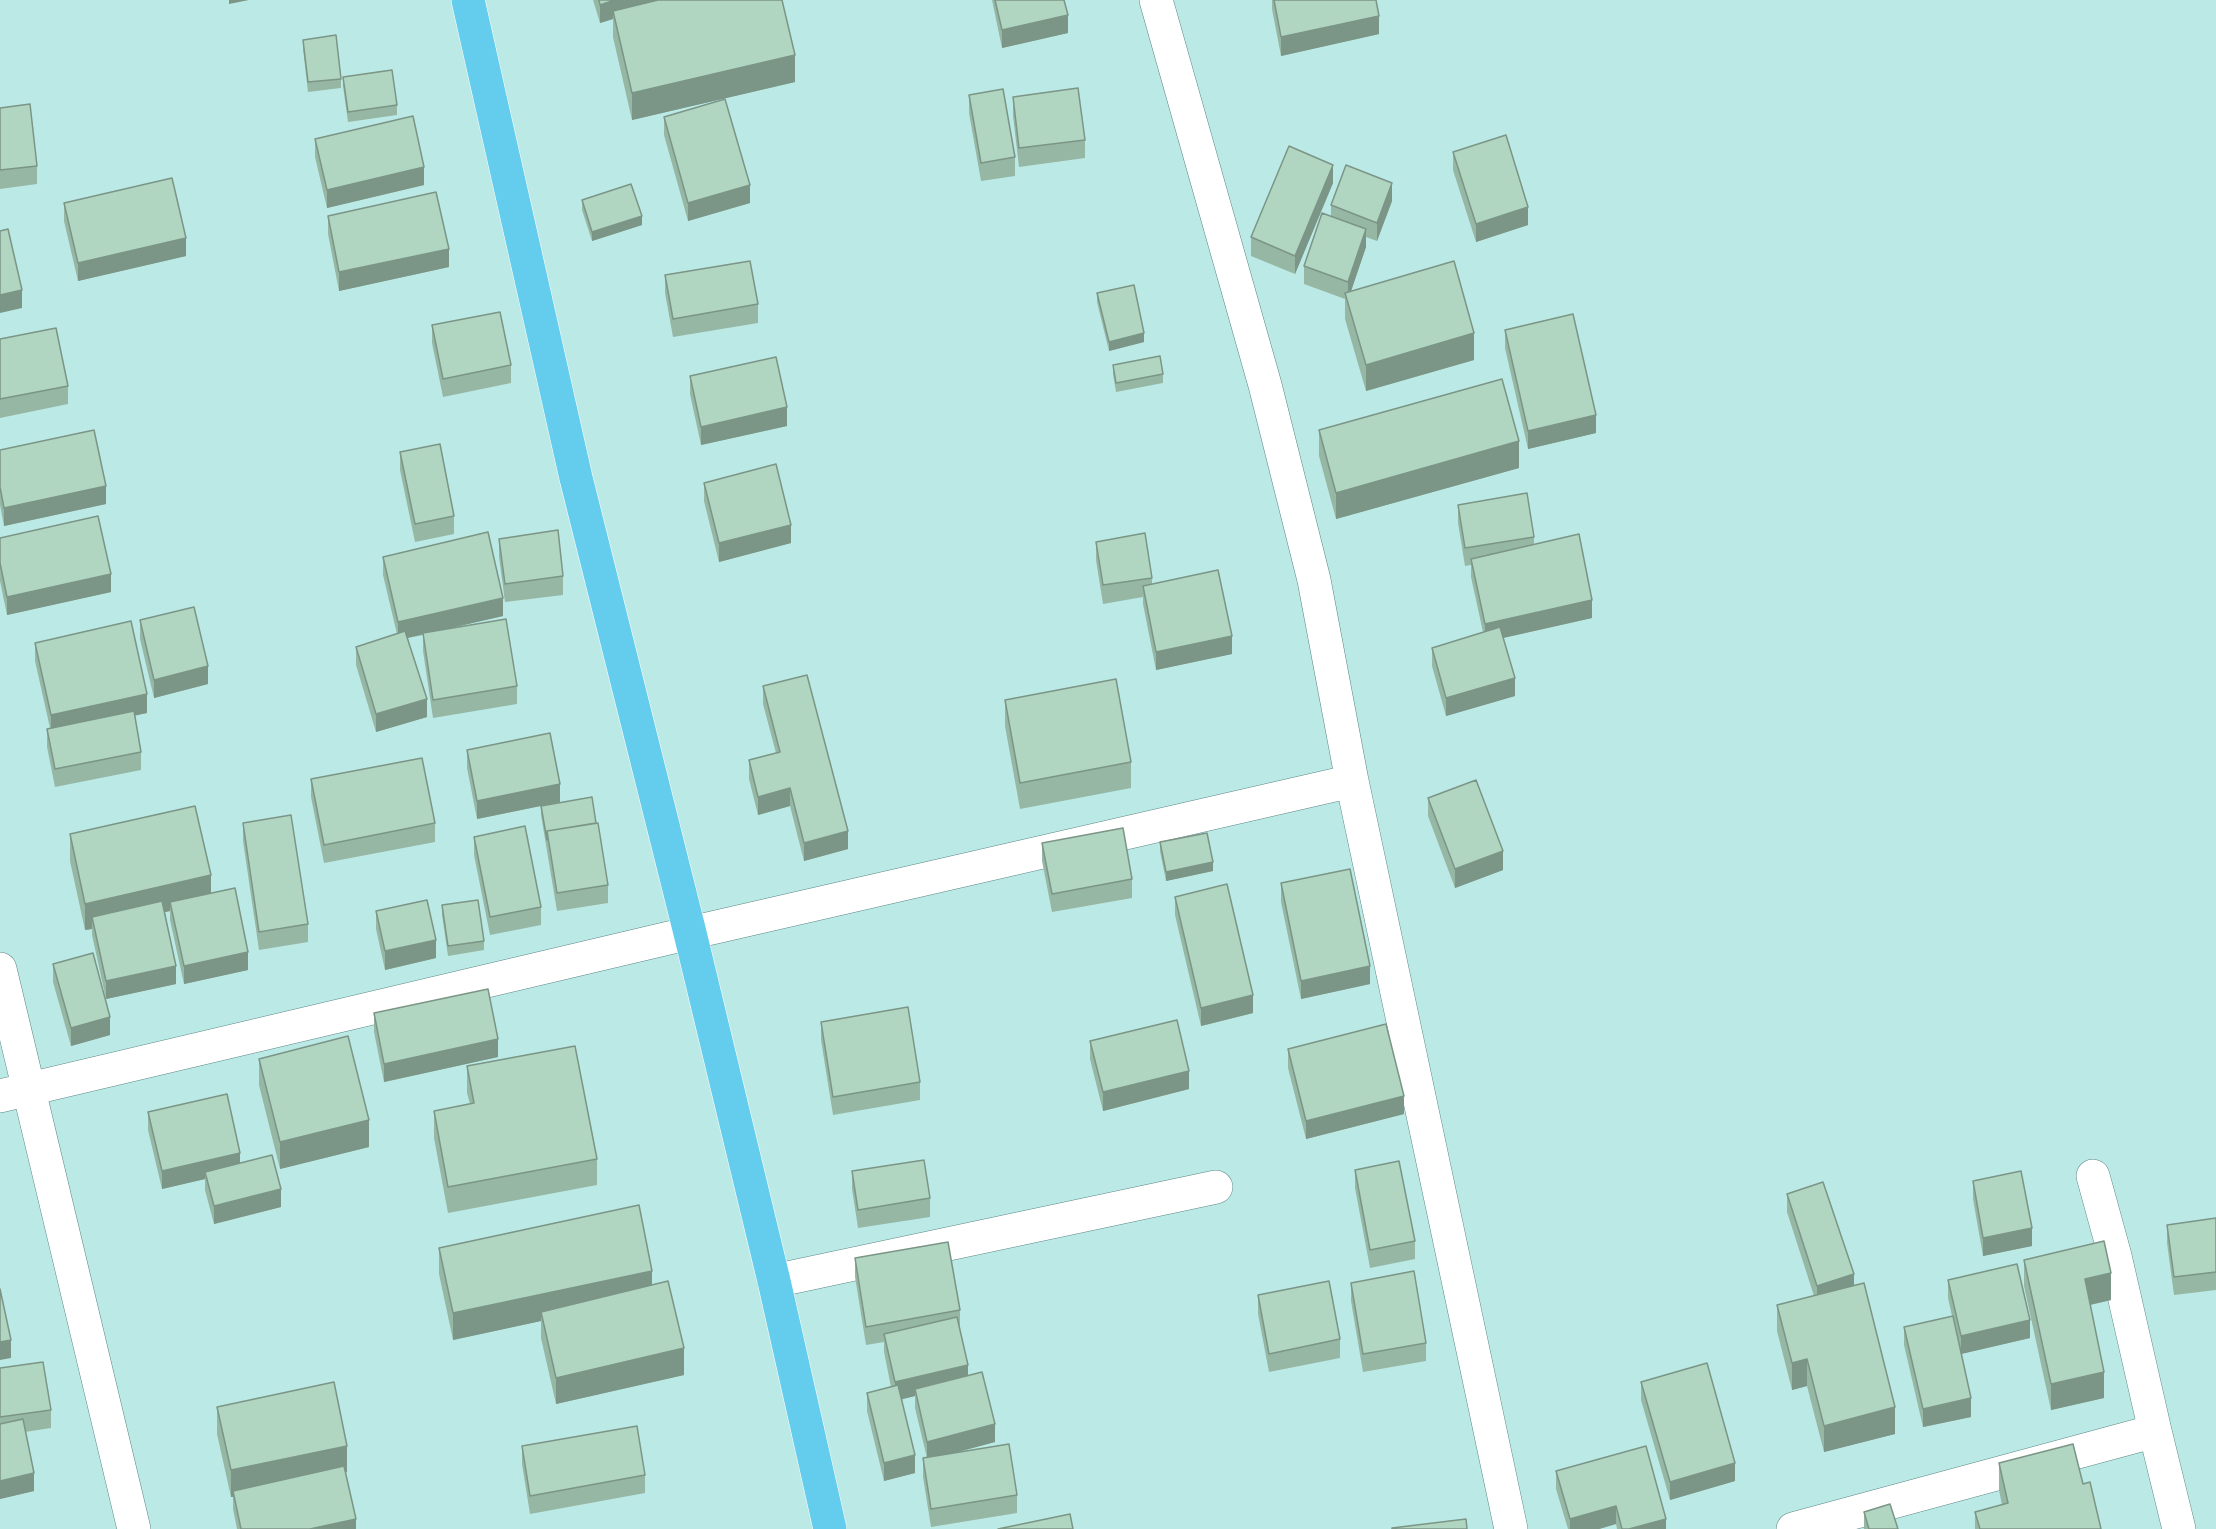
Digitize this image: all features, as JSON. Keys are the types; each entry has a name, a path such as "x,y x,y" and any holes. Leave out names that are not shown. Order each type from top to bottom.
{"highway":[{"path":"468,0 576,478 690,933 774,1281 830,1529"}],"street":[{"path":"1155,0 1271,408 1314,580 1352,781 1511,1529"},
{"path":"14,1092 690,933 1352,781"},
{"path":"0,969 14,1092 134,1529"},
{"path":"2093,1176 2115,1256 2180,1529"},
{"path":"774,1281 1215,1187"},
{"path":"1793,1529 2155,1431"}],"building":[{"path":"599,0 615,0 600,5"},
{"path":"658,0 782,0 795,55 632,93 613,11"},
{"path":"995,0 1064,0 1068,15 1002,30"},
{"path":"1274,0 1376,0 1379,16 1281,37"},
{"path":"336,35 341,79 308,82 303,40"},
{"path":"392,70 397,105 348,112 343,77"},
{"path":"1078,88 1085,140 1019,148 1013,97"},
{"path":"1003,89 1015,157 981,163 969,95"},
{"path":"725,99 750,185 688,203 664,117"},
{"path":"30,104 37,166 0,170 0,108"},
{"path":"413,116 424,167 327,190 315,139"},
{"path":"1506,135 1528,207 1476,224 1453,152"},
{"path":"1289,146 1333,165 1295,256 1251,237"},
{"path":"1346,165 1392,183 1377,223 1331,205"},
{"path":"172,178 186,238 78,263 64,203"},
{"path":"631,184 642,216 592,232 582,200"},
{"path":"436,192 449,249 339,272 328,216"},
{"path":"1322,213 1366,229 1348,282 1304,266"},
{"path":"8,229 22,290 0,295 0,231"},
{"path":"750,261 758,304 673,319 665,275"},
{"path":"1454,261 1474,333 1366,365 1345,293"},
{"path":"1134,285 1144,333 1109,342 1097,293"},
{"path":"500,312 511,365 443,379 432,325"},
{"path":"1573,314 1596,415 1528,431 1505,330"},
{"path":"56,328 68,386 0,399 0,339"},
{"path":"1160,356 1163,374 1116,383 1113,365"},
{"path":"776,357 787,407 701,427 690,376"},
{"path":"1502,379 1519,441 1336,493 1319,430"},
{"path":"94,430 106,486 4,508 0,487 0,450"},
{"path":"440,444 454,516 415,524 400,452"},
{"path":"776,464 791,525 719,543 704,483"},
{"path":"1527,493 1534,537 1465,548 1458,505"},
{"path":"98,516 111,574 7,597 0,563 0,538"},
{"path":"558,530 563,576 505,584 499,539"},
{"path":"488,532 503,598 398,622 383,557"},
{"path":"1145,533 1152,578 1103,585 1096,542"},
{"path":"1579,534 1592,600 1485,624 1471,559"},
{"path":"1218,570 1232,636 1156,652 1143,586"},
{"path":"194,607 208,666 154,680 140,620"},
{"path":"506,619 517,686 433,700 423,633"},
{"path":"131,621 147,694 51,715 35,643"},
{"path":"1500,627 1515,678 1446,698 1432,648"},
{"path":"405,631 427,699 376,714 356,647"},
{"path":"807,675 848,831 804,843 790,788 758,797 749,760 780,752 763,686"},
{"path":"1116,679 1131,762 1020,783 1005,700"},
{"path":"134,711 141,752 55,769 47,729"},
{"path":"550,733 560,784 477,801 467,750"},
{"path":"422,758 435,823 324,845 311,779"},
{"path":"1476,780 1503,851 1455,869 1428,798"},
{"path":"592,797 596,823 547,831 547,840 541,806"},
{"path":"195,806 211,875 85,904 70,834"},
{"path":"291,815 308,924 259,932 243,823"},
{"path":"598,823 608,885 557,893 547,831"},
{"path":"525,826 541,907 490,917 474,837"},
{"path":"1123,828 1132,879 1052,894 1042,843"},
{"path":"1207,833 1213,862 1166,872 1160,842"},
{"path":"1350,869 1370,966 1301,981 1281,883"},
{"path":"1227,884 1253,995 1201,1008 1175,897"},
{"path":"235,888 248,952 184,966 170,902"},
{"path":"427,900 436,940 385,951 376,911"},
{"path":"478,900 484,941 448,946 442,905"},
{"path":"162,901 176,966 106,981 92,917"},
{"path":"93,953 110,1017 71,1028 53,964"},
{"path":"488,989 498,1039 384,1064 374,1013"},
{"path":"908,1007 920,1082 833,1097 821,1022"},
{"path":"1177,1020 1189,1071 1103,1092 1090,1041"},
{"path":"1386,1024 1404,1096 1306,1121 1288,1049"},
{"path":"348,1036 369,1120 280,1142 259,1059"},
{"path":"575,1046 597,1159 448,1187 434,1111 474,1103 467,1066"},
{"path":"227,1094 240,1153 162,1171 148,1112"},
{"path":"272,1155 281,1189 214,1206 205,1172"},
{"path":"924,1160 930,1198 858,1210 852,1171"},
{"path":"1399,1161 1415,1241 1370,1250 1355,1170"},
{"path":"2021,1171 2032,1228 1983,1238 1973,1181"},
{"path":"1823,1182 1854,1274 1817,1286 1787,1194"},
{"path":"639,1205 652,1271 453,1313 439,1248"},
{"path":"2216,1218 2216,1272 2174,1277 2167,1225"},
{"path":"2104,1241 2111,1273 2085,1279 2104,1372 2051,1384 2024,1260"},
{"path":"948,1242 960,1310 866,1327 855,1258"},
{"path":"2017,1264 2030,1320 1961,1336 1948,1280"},
{"path":"1414,1271 1426,1343 1363,1354 1351,1283"},
{"path":"668,1281 684,1348 556,1378 541,1312"},
{"path":"1329,1281 1340,1339 1269,1354 1258,1295"},
{"path":"1864,1283 1895,1407 1824,1426 1807,1359 1792,1363 1777,1305"},
{"path":"0,1289 11,1340 0,1342"},
{"path":"1953,1316 1971,1398 1923,1409 1904,1327"},
{"path":"957,1317 968,1365 895,1382 884,1334"},
{"path":"43,1362 51,1410 0,1417 0,1368"},
{"path":"1707,1363 1735,1463 1670,1482 1641,1382"},
{"path":"982,1372 995,1424 927,1442 915,1389"},
{"path":"334,1382 347,1446 231,1470 217,1407"},
{"path":"898,1385 915,1455 884,1463 867,1393"},
{"path":"23,1419 34,1473 0,1481 0,1424"},
{"path":"637,1426 645,1475 530,1496 522,1446"},
{"path":"1009,1444 1017,1495 931,1509 923,1458"},
{"path":"2073,1444 2083,1484 2090,1482 2101,1529 1980,1529 1975,1512 2008,1503 1999,1463"},
{"path":"1646,1446 1666,1519 1622,1529 1616,1506 1570,1519 1556,1471"},
{"path":"344,1466 356,1519 310,1529 241,1529 233,1491"},
{"path":"1890,1504 1898,1529 1869,1529 1864,1512"},
{"path":"1070,1514 1073,1529 998,1529"},
{"path":"1466,1519 1467,1529 1392,1529 1392,1528"}]}
